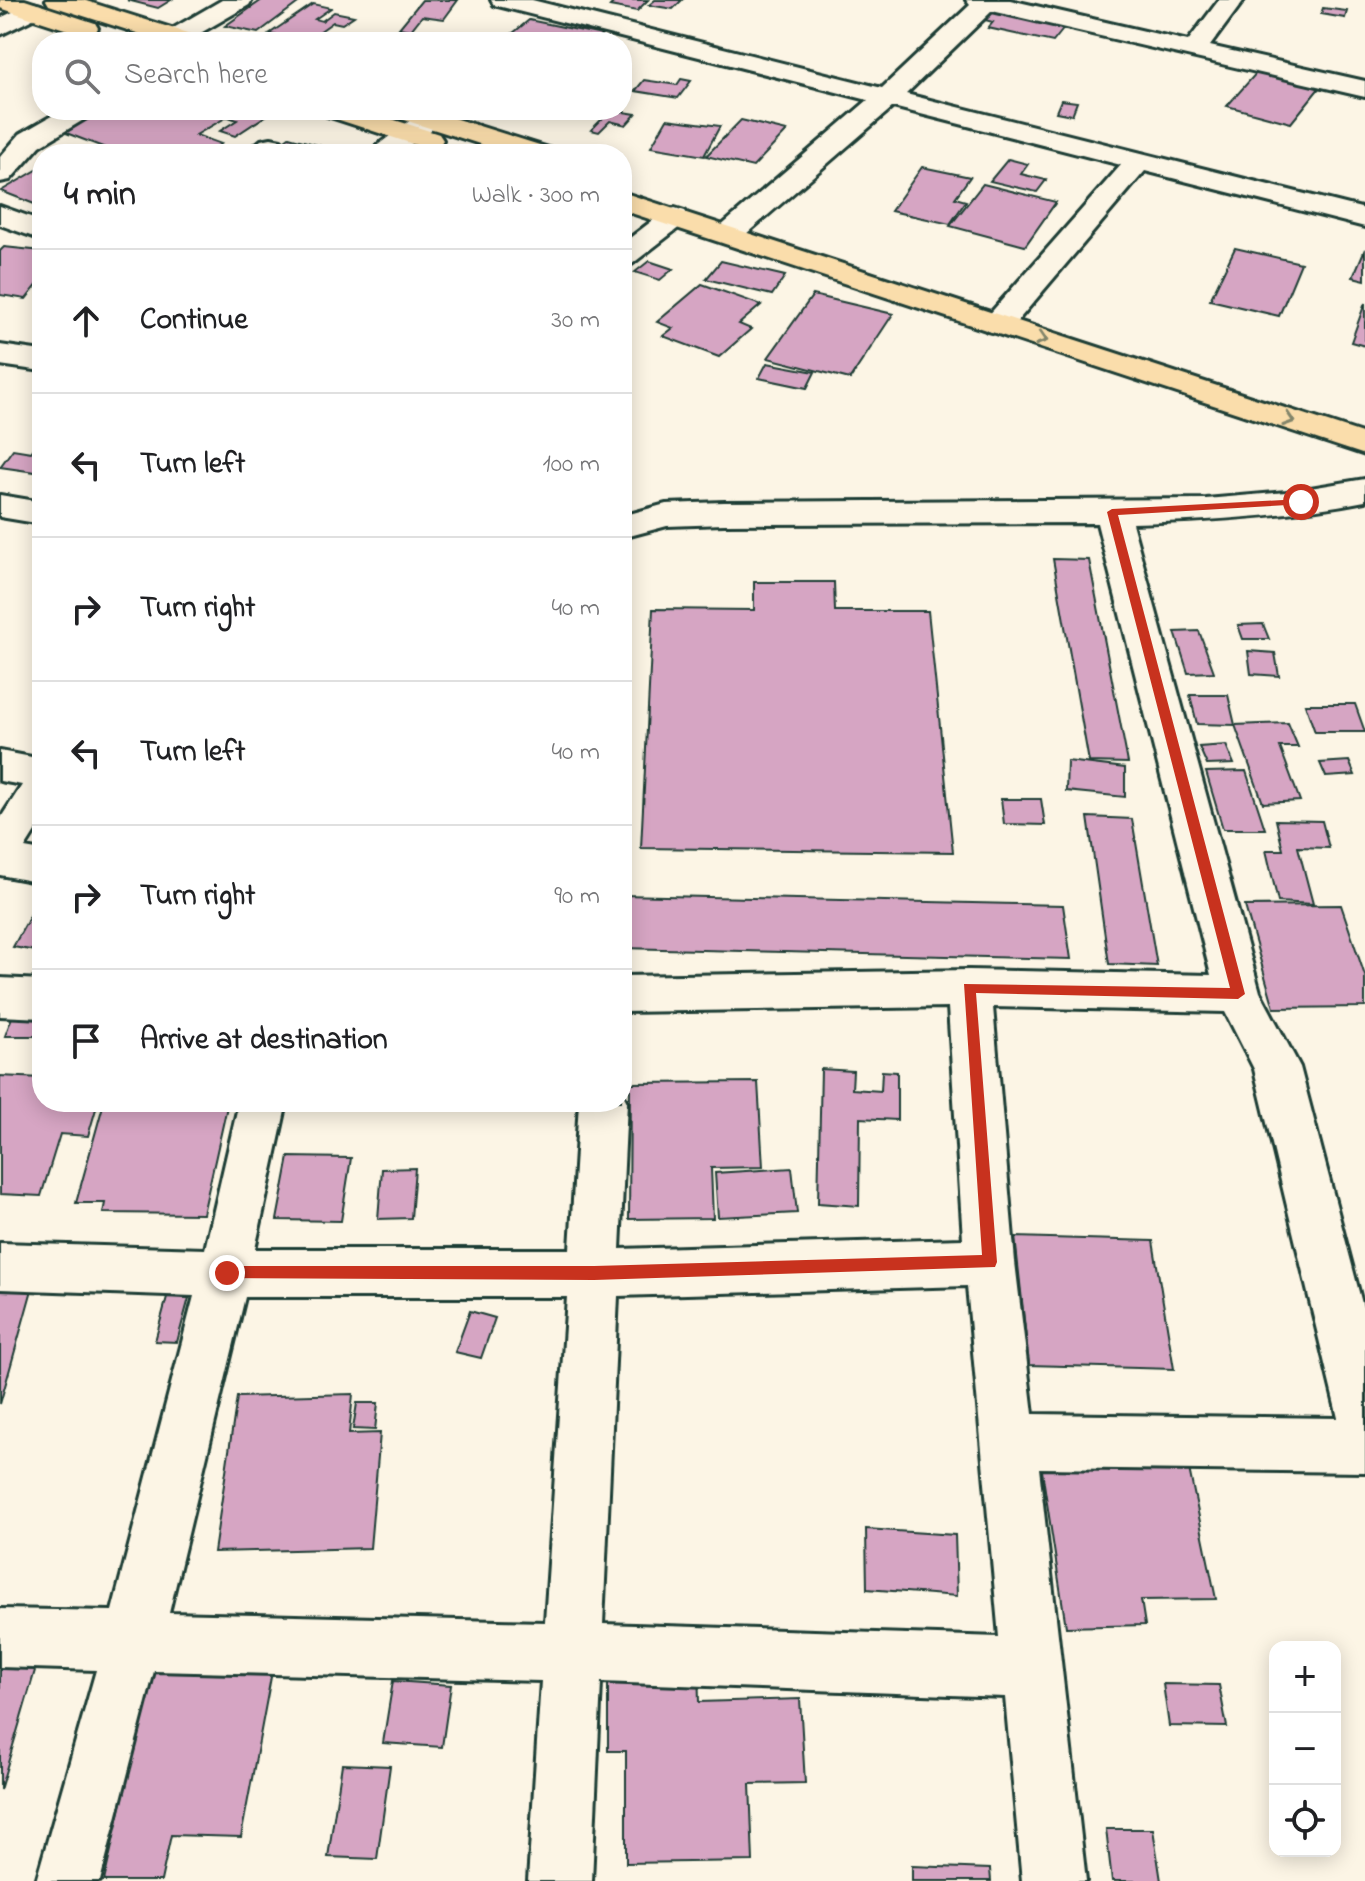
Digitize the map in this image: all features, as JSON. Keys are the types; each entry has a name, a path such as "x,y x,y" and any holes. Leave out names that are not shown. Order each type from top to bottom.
{"main road":[{"path":"1,0 100,32"},
{"path":"58,0 154,32"},
{"path":"413,121 454,144"},
{"path":"413,121 501,144"},
{"path":"632,185 737,227 1005,316 1365,445"},
{"path":"632,204 675,217 737,227"},
{"path":"1005,316 1365,418"}],"street":[{"path":"190,32 240,0"},
{"path":"503,0 628,32"},
{"path":"1194,50 1232,0"},
{"path":"737,227 887,98 982,1 1365,89"},
{"path":"0,28 32,10"},
{"path":"632,33 1137,163 1365,218"},
{"path":"0,174 30,140 64,120"},
{"path":"390,144 413,121"},
{"path":"0,128 39,144"},
{"path":"1005,316 1137,163"},
{"path":"0,215 32,227"},
{"path":"632,250 675,217"},
{"path":"0,355 32,360"},
{"path":"632,522 666,515 724,513 1112,512 1256,507 1365,490"},
{"path":"0,506 32,511"},
{"path":"1112,512 1238,994 1277,1067 1365,1419"},
{"path":"0,766 32,772"},
{"path":"32,803 0,856 32,864"},
{"path":"632,994 969,988 1238,994"},
{"path":"969,988 990,1262 1054,1881"},
{"path":"0,997 32,999"},
{"path":"68,1881 134,1642 227,1273 261,1112"},
{"path":"560,1881 602,1112"},
{"path":"0,1266 227,1273 594,1273 990,1262"},
{"path":"1008,1441 1365,1445"},
{"path":"0,1638 572,1652 1031,1668"}],"building":[{"path":"127,0 171,0 158,8"},
{"path":"262,0 302,0 259,32 225,26"},
{"path":"422,0 458,0 444,19 422,16 411,30 399,28"},
{"path":"616,0 648,0 637,11 610,6"},
{"path":"655,0 682,0 673,9 649,5"},
{"path":"313,4 331,8 315,19 322,21 334,12 354,16 342,24 333,22 319,32 272,32"},
{"path":"1323,8 1347,11 1345,18 1321,14"},
{"path":"984,10 1065,27 1053,42 988,28 993,22 977,18"},
{"path":"529,20 587,32 514,32"},
{"path":"1258,71 1320,87 1291,123 1227,106"},
{"path":"681,79 691,81 678,98 635,91 644,80 677,85"},
{"path":"1061,100 1077,102 1072,115 1056,112"},
{"path":"667,119 720,126 704,156 651,147"},
{"path":"81,120 222,120 196,135 221,144 95,144 61,131"},
{"path":"237,120 259,120 235,136 220,131"},
{"path":"601,120 631,120 626,125 610,121 599,132 591,130"},
{"path":"741,120 787,131 753,167 706,156"},
{"path":"289,137 314,144 280,144"},
{"path":"1008,159 1028,164 1021,174 1046,180 1037,192 990,181"},
{"path":"922,167 970,177 955,198 966,201 950,224 891,211"},
{"path":"32,173 32,203 1,191"},
{"path":"983,184 1056,202 1025,246 950,226"},
{"path":"4,247 32,250 32,292 26,299 0,295 0,251"},
{"path":"1235,248 1301,263 1279,316 1210,300"},
{"path":"1365,249 1365,280 1353,277"},
{"path":"649,261 673,269 660,280 635,272"},
{"path":"721,261 785,276 772,295 706,279"},
{"path":"702,284 761,305 739,324 751,329 719,357 663,336 673,328 657,322"},
{"path":"813,295 893,314 850,379 768,358"},
{"path":"1365,303 1365,346 1351,342"},
{"path":"767,363 815,372 807,388 759,378"},
{"path":"13,449 31,452 32,472 0,467"},
{"path":"1053,559 1089,560 1128,763 1089,762"},
{"path":"754,582 834,582 835,611 928,611 953,852 641,848 653,609 754,610"},
{"path":"1263,624 1269,639 1243,639 1238,625"},
{"path":"1199,631 1214,672 1188,673 1175,632"},
{"path":"1248,651 1275,653 1279,676 1251,674"},
{"path":"1190,695 1228,695 1235,725 1197,724"},
{"path":"1305,704 1355,704 1365,732 1315,732"},
{"path":"1288,723 1298,747 1280,747 1300,801 1263,803 1235,725"},
{"path":"1226,745 1234,764 1207,765 1199,747"},
{"path":"1067,761 1125,768 1125,797 1066,791"},
{"path":"1349,761 1355,775 1326,777 1320,763"},
{"path":"1246,771 1265,829 1223,829 1206,772"},
{"path":"1001,799 1041,799 1045,825 1004,824"},
{"path":"1088,817 1132,819 1157,966 1109,964"},
{"path":"1276,820 1322,821 1329,848 1298,847 1313,904 1278,902 1266,850 1283,850"},
{"path":"632,895 1063,905 1071,959 632,948"},
{"path":"1341,905 1365,976 1365,1007 1274,1008 1245,906"},
{"path":"31,914 32,914 32,950 13,947"},
{"path":"15,1009 32,1010 32,1036 5,1036"},
{"path":"821,1069 853,1071 852,1089 881,1091 882,1071 897,1072 897,1120 860,1118 859,1206 818,1203"},
{"path":"0,1076 32,1078 32,1112 95,1112 88,1136 60,1134 41,1196 0,1194"},
{"path":"758,1082 763,1167 711,1168 713,1218 629,1219 632,1083"},
{"path":"101,1112 226,1112 203,1214 103,1213 105,1203 76,1203"},
{"path":"289,1157 351,1158 341,1221 277,1220"},
{"path":"415,1168 411,1218 378,1219 382,1169"},
{"path":"792,1168 797,1213 718,1217 715,1173"},
{"path":"1015,1237 1153,1241 1174,1369 1029,1365"},
{"path":"0,1253 42,1254 0,1404"},
{"path":"167,1297 189,1298 177,1342 155,1341"},
{"path":"470,1311 495,1318 481,1358 455,1352"},
{"path":"353,1394 349,1434 380,1433 370,1548 214,1552 237,1397"},
{"path":"357,1403 378,1403 375,1430 353,1429"},
{"path":"1182,1435 1216,1599 1141,1600 1145,1625 1066,1627 1037,1438"},
{"path":"866,1529 955,1535 957,1596 867,1589"},
{"path":"0,1631 46,1633 0,1790"},
{"path":"155,1656 274,1661 241,1837 171,1835 161,1881 104,1881"},
{"path":"698,1668 699,1702 800,1699 805,1783 750,1784 753,1861 626,1863 626,1751 608,1751 608,1669"},
{"path":"393,1681 451,1685 442,1747 383,1743"},
{"path":"1163,1684 1219,1685 1227,1727 1169,1726"},
{"path":"342,1764 390,1766 377,1859 328,1857"},
{"path":"1106,1829 1153,1829 1161,1881 1112,1881"},
{"path":"912,1866 990,1869 991,1881 912,1881"}],"route":[{"path":"227,1273 594,1273 990,1262 969,988 1238,994 1112,512 1256,507 1301,502"}]}
